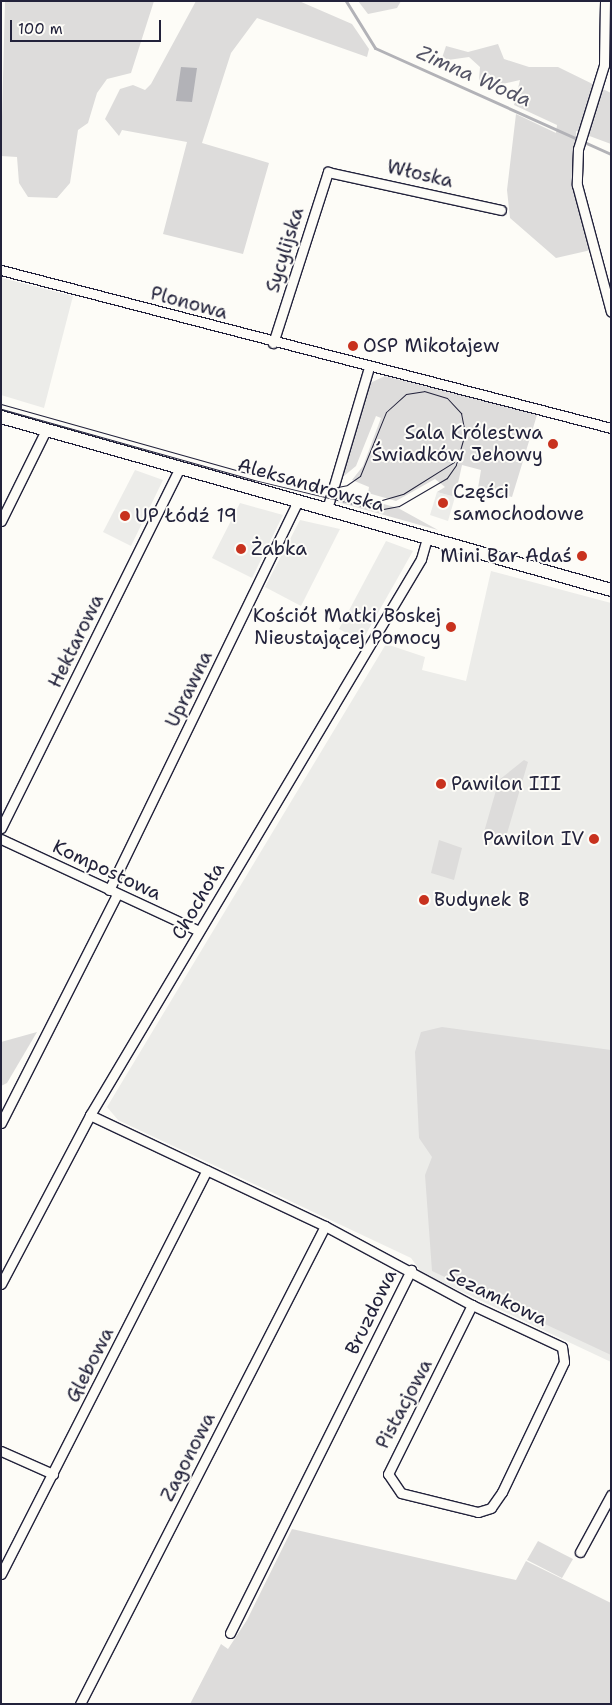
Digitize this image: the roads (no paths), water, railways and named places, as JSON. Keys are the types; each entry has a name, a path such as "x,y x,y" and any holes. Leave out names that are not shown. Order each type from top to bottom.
{"main road":[{"name":"Aleksandrowska","path":"1,417 611,590"}],"street":[{"path":"604,1 608,20 602,77 578,149 579,200 611,312"},
{"name":"Włoska","path":"332,171 501,210"},
{"name":"Sycylijska","path":"274,343 325,175 332,171"},
{"name":"Plonowa","path":"1,270 369,368 610,427"},
{"path":"326,509 369,368"},
{"path":"1,521 46,430"},
{"name":"Hektarowa","path":"1,828 180,468"},
{"name":"Uprawna","path":"1,1123 113,892 298,501"},
{"name":"Chochoła","path":"1,1284 90,1114 421,559 427,538"},
{"name":"Kompostowa","path":"1,839 199,931"},
{"name":"Bruzdowa","path":"90,1114 325,1226 411,1270 230,1633"},
{"name":"Glebowa","path":"1,1574 206,1170"},
{"name":"Zagonowa","path":"80,1704 325,1226"},
{"name":"Sezamkowa","path":"411,1270 472,1305 562,1347 566,1355"},
{"name":"Pistacjowa","path":"472,1305 390,1466 390,1483 402,1493 472,1512 491,1508 566,1355"},
{"path":"1,1451 52,1474"},
{"path":"580,1552 611,1495"}],"waterway":[{"name":"Zimna Woda","path":"346,1 375,48 611,154"}],"tram line":[{"path":"1,404 246,473 327,489 347,485 360,476 386,412 406,394 424,391 447,398 461,413 465,433 456,465 447,478 399,506 379,510 254,480 1,409"},
{"path":"368,504 403,494 454,462"}],"place":[{"name":"OSP Mikołajew","path":"353,346"},
{"name":"Sala Królestwa Świadków Jehowy","path":"553,444"},
{"name":"Części samochodowe","path":"443,503"},
{"name":"UP Łódź 19","path":"125,516"},
{"name":"Żabka","path":"241,549"},
{"name":"Mini Bar Adaś","path":"582,556"},
{"name":"Kościół Matki Boskej Nieustającej Pomocy","path":"451,627"},
{"name":"Pawilon III","path":"441,784"},
{"name":"Pawilon IV","path":"594,839"},
{"name":"Budynek B","path":"424,900"}]}
